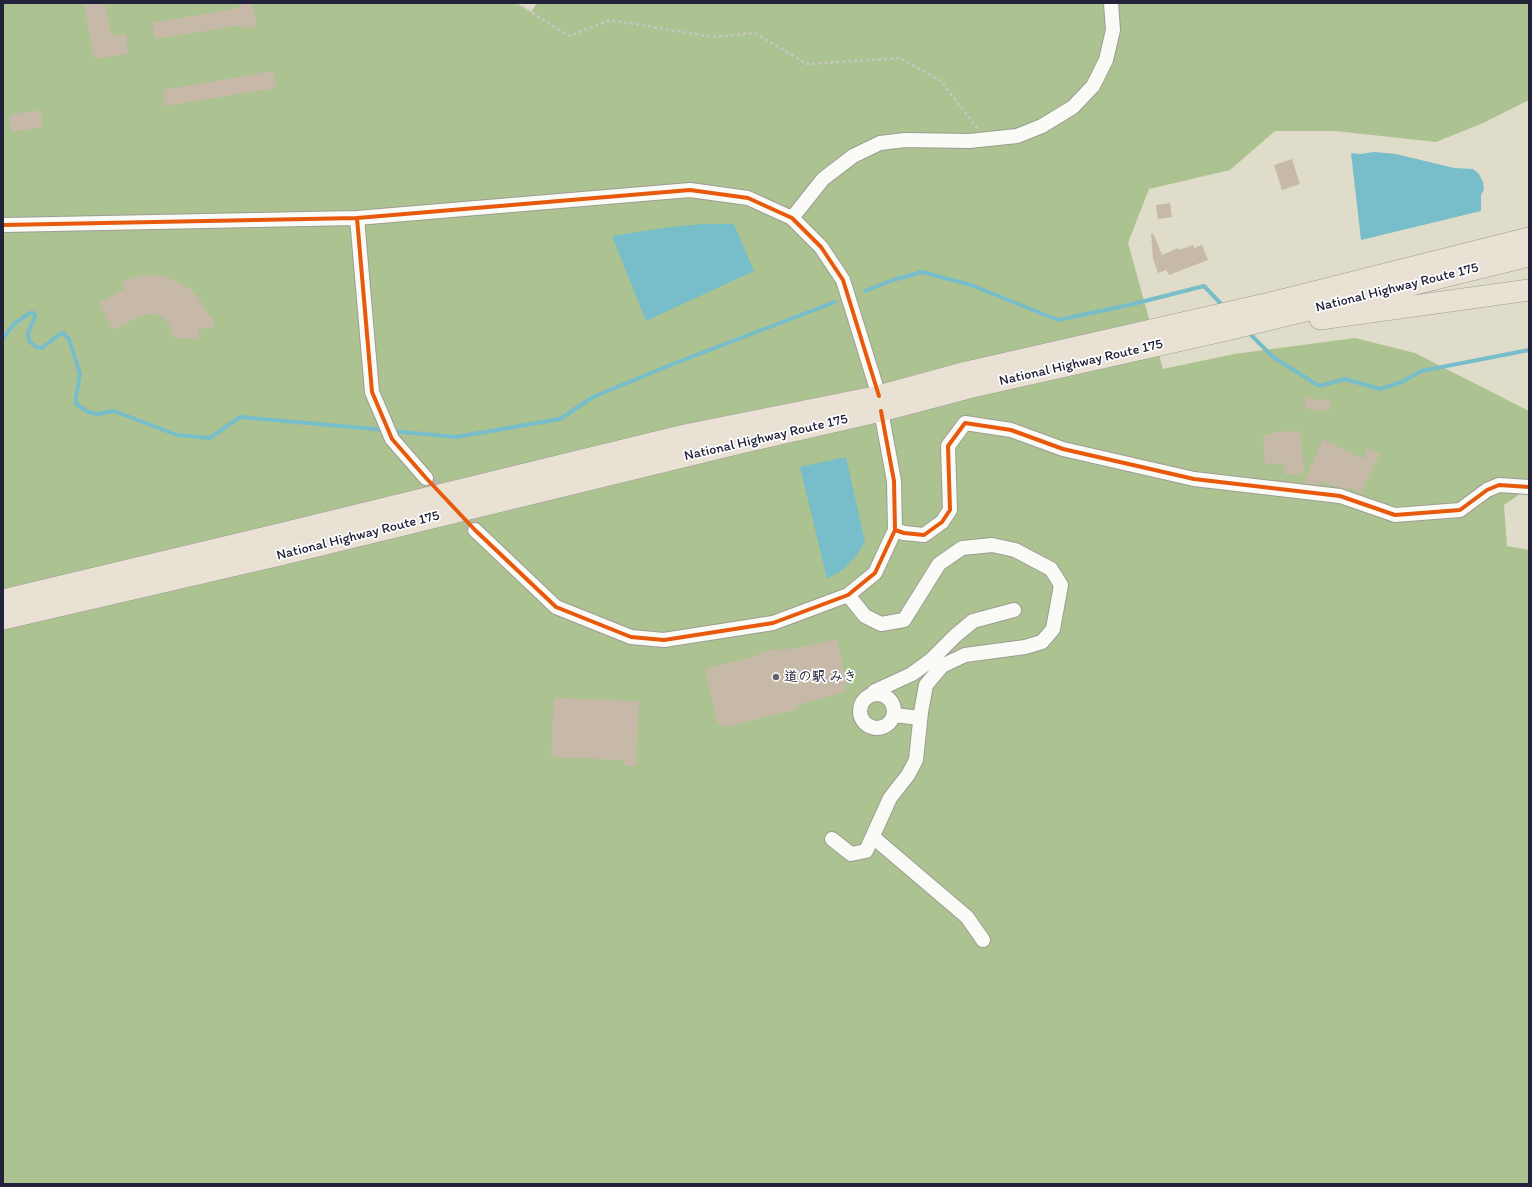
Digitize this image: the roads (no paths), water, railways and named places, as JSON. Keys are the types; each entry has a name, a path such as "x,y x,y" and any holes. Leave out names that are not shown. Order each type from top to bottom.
{"highway":[{"name":"National Highway Route 175","path":"3,619 284,554 740,443 880,403 967,372 1270,303 1529,238"},
{"name":"National Highway Route 175","path":"3,600 267,538 685,435 972,387 1227,330 1529,256"},
{"path":"1227,330 1277,326 1529,290"}],"street":[{"path":"792,218 823,179 853,156 880,144 905,140 982,139 1017,136 1042,126 1073,107 1092,86 1106,60 1113,30 1111,3"},
{"path":"3,226 357,218 690,190 748,198 792,218 821,247 843,280 880,403 894,481 895,530 875,573 848,595 773,623 664,640 631,637 556,607 475,530"},
{"path":"357,218 372,392 392,439 426,478"},
{"path":"895,530 904,533 924,535 942,522 950,510 948,446 965,423 1011,430 1063,449 1194,479 1340,496 1395,515 1460,510 1487,490 1499,485 1529,487"},
{"path":"832,839 851,854 866,850 890,798 908,775 916,760 920,718 926,685 942,666 965,655 1026,647 1042,642 1053,629 1060,585 1051,570 1015,550 992,545 962,548 939,564 904,620 881,624 865,616 848,595"},
{"path":"871,695 883,695 888,698 894,708 894,715 888,724 879,729 868,727 864,723 860,714 862,702 875,691 912,674 931,660 955,636 973,621 1014,610"},
{"path":"894,715 920,718"},
{"path":"873,837 967,917 983,940"}],"water":[{"path":"1374,152 1396,154 1454,168 1473,169 1479,174 1483,182 1484,189 1481,195 1481,211 1361,240 1351,153 1360,154"},
{"path":"704,224 734,224 754,271 646,321 612,236 670,227"},
{"path":"846,457 865,542 856,556 844,569 827,579 800,467"}],"waterway":[{"path":"865,291 893,280 922,272 971,285 1058,320 1129,305 1204,286 1224,307"},
{"path":"392,431 456,437 560,419 593,397 673,364 835,302"},
{"path":"3,338 14,324 30,313 34,313 35,316 28,333 29,341 36,347 42,348 63,333 69,339 80,374 76,404 88,412 98,414 114,411 177,435 210,438 240,417 385,430"},
{"path":"1248,332 1273,357 1319,386 1345,379 1380,389 1402,382 1421,371 1529,350"}],"tunnel":[{"path":"426,478 475,530"}],"place":[{"name":"道の駅 みき","path":"776,677"}]}
